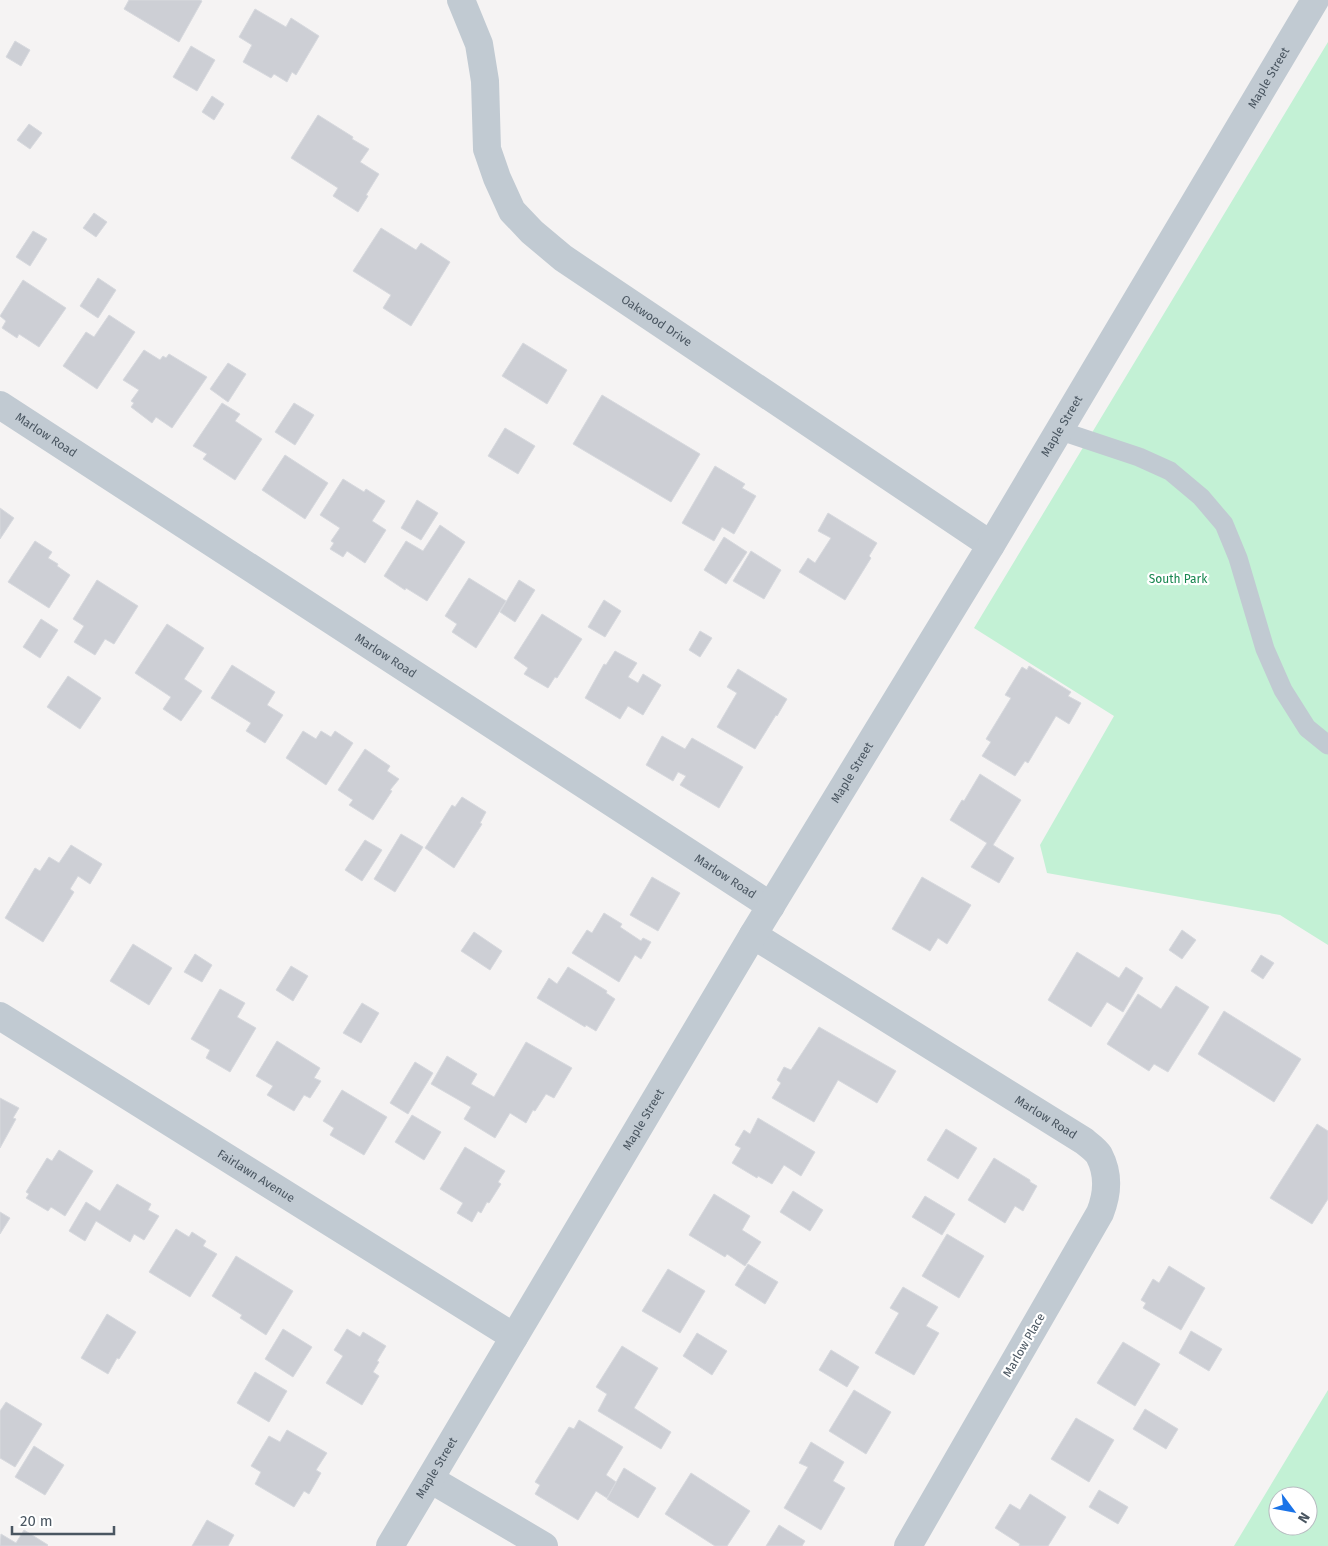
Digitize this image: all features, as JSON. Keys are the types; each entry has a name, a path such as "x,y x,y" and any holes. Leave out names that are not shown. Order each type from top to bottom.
{"street":[{"name":"Oakwood Drive","path":"461,0 479,44 481,54 485,80 487,149 497,178 512,211 532,232 563,258 991,545"},
{"name":"Maple Street","path":"390,1546 771,906 991,545 1315,0"},
{"name":"Marlow Road","path":"0,405 771,906"},
{"name":"Marlow Road","path":"754,935 1084,1141"},
{"name":"Fairlawn Avenue","path":"0,1016 514,1337"},
{"name":"Marlow Place","path":"908,1546 1100,1213 1106,1199 1107,1185 1104,1169 1098,1153 1084,1141"},
{"path":"430,1479 544,1546"}],"lane":[{"path":"1058,430 1139,457 1170,471 1201,497 1224,524 1238,558 1265,649 1283,690 1307,728 1328,745"}],"green space":[{"name":"South Park","path":"1328,42 1328,945 1280,915 1047,873 1040,845 1114,716 974,628"},
{"path":"1328,1390 1328,1546 1234,1546 1268,1490 1268,1536 1318,1536 1318,1486 1270,1486"}],"building":[{"path":"129,0 202,1 179,42 124,9"},
{"path":"255,9 286,27 291,18 319,36 296,75 292,72 287,82 274,74 271,78 243,62 252,45 239,37"},
{"path":"15,41 30,50 21,66 6,57"},
{"path":"191,46 215,60 197,91 173,77"},
{"path":"212,96 224,104 214,120 202,112"},
{"path":"318,115 369,149 360,162 379,174 358,212 333,196 338,188 291,158"},
{"path":"29,124 42,133 30,149 17,140"},
{"path":"94,213 107,222 96,237 83,228"},
{"path":"381,228 416,250 421,243 450,262 411,326 383,308 391,295 353,271"},
{"path":"33,231 47,239 30,266 16,257"},
{"path":"98,278 116,290 98,318 80,306"},
{"path":"23,280 66,308 39,347 19,334 17,338 2,328 6,321 0,316"},
{"path":"109,315 135,332 97,389 63,366 86,332 94,337"},
{"path":"523,343 567,370 547,404 502,376"},
{"path":"144,350 160,360 163,356 166,358 169,354 207,377 172,428 156,417 152,423 131,407 134,403 131,401 139,390 123,380"},
{"path":"228,363 246,374 228,402 210,389"},
{"path":"602,395 700,454 671,502 573,444"},
{"path":"222,403 240,414 235,421 262,439 235,480 203,459 207,454 193,446"},
{"path":"294,403 314,415 295,445 275,432"},
{"path":"505,428 535,446 518,474 488,456"},
{"path":"285,455 328,483 305,519 262,490"},
{"path":"715,466 745,484 742,488 756,496 734,534 722,527 714,541 682,523"},
{"path":"343,479 364,492 366,489 385,501 372,521 386,530 365,563 347,551 343,557 330,549 334,543 331,541 340,528 320,515"},
{"path":"417,500 438,513 421,540 401,528"},
{"path":"0,508 14,518 0,539"},
{"path":"828,513 877,543 869,556 871,558 845,600 799,572 808,558 815,563 831,538 818,531"},
{"path":"440,525 465,542 427,601 406,588 405,590 384,576 406,541 423,551"},
{"path":"724,537 747,552 726,584 704,570"},
{"path":"35,541 52,552 48,558 70,575 49,608 8,582"},
{"path":"751,551 781,570 764,599 733,581"},
{"path":"469,578 506,601 476,648 452,632 457,624 445,616"},
{"path":"97,580 138,606 114,644 105,639 95,655 74,642 84,626 73,619"},
{"path":"519,580 535,590 515,622 500,612"},
{"path":"604,600 621,611 605,637 588,627"},
{"path":"542,614 582,639 557,678 555,677 548,688 524,674 528,668 514,658"},
{"path":"41,619 58,630 40,658 23,647"},
{"path":"167,624 204,648 184,679 202,691 181,721 163,709 171,697 135,673"},
{"path":"700,631 712,638 700,657 689,650"},
{"path":"615,651 637,663 628,677 638,683 643,674 661,685 643,715 628,706 620,719 585,698 604,664 606,665"},
{"path":"232,665 275,692 267,705 283,715 265,743 246,731 251,723 211,698"},
{"path":"1029,666 1071,692 1068,696 1081,703 1069,724 1056,716 1028,763 1025,761 1015,776 982,756 991,742 986,739 1011,698 1005,695 1022,667 1027,670"},
{"path":"738,669 787,699 755,749 717,727 737,693 727,687"},
{"path":"68,676 101,698 80,729 47,707"},
{"path":"303,731 316,739 321,731 331,737 335,731 353,743 326,785 286,758"},
{"path":"662,736 685,749 692,738 743,767 719,808 680,785 686,776 678,772 673,781 646,765"},
{"path":"365,749 390,766 387,771 399,779 390,790 392,791 373,820 349,805 353,800 338,790"},
{"path":"980,774 1021,800 993,845 1014,858 999,883 971,867 987,843 950,820"},
{"path":"462,797 486,812 480,823 482,824 454,868 425,848 452,805 455,807"},
{"path":"401,834 423,847 395,892 374,879"},
{"path":"365,840 382,850 362,881 345,870"},
{"path":"71,845 102,864 90,884 78,876 70,889 74,892 43,942 5,918 35,868 40,871 49,857 59,863"},
{"path":"652,877 680,893 658,931 630,915"},
{"path":"922,877 971,905 947,944 938,938 930,951 892,929"},
{"path":"604,913 622,924 620,927 641,941 643,938 651,942 641,959 635,955 619,982 572,953 587,930 592,933"},
{"path":"1182,930 1196,940 1182,959 1169,950"},
{"path":"474,932 502,951 490,970 461,951"},
{"path":"133,944 172,968 149,1005 110,981"},
{"path":"1077,952 1119,978 1126,967 1143,978 1123,1012 1107,1002 1091,1027 1048,1000"},
{"path":"195,954 212,965 202,982 184,972"},
{"path":"1261,955 1274,963 1263,979 1251,971"},
{"path":"291,966 308,976 293,1001 276,990"},
{"path":"568,967 607,991 606,993 615,999 596,1031 586,1025 585,1027 537,998 549,978 557,984"},
{"path":"1176,986 1209,1007 1168,1072 1154,1064 1149,1071 1107,1044 1138,994 1161,1009"},
{"path":"220,989 245,1003 237,1017 256,1028 230,1072 206,1058 210,1050 191,1039"},
{"path":"362,1003 379,1013 361,1043 343,1033"},
{"path":"1224,1011 1301,1059 1274,1102 1198,1054"},
{"path":"819,1027 896,1071 877,1103 838,1080 814,1122 772,1098 781,1083 777,1080 784,1067 791,1070"},
{"path":"277,1041 320,1068 314,1078 321,1081 310,1098 304,1095 294,1111 267,1095 273,1086 256,1076"},
{"path":"526,1042 572,1068 554,1098 546,1094 535,1111 533,1110 526,1123 510,1113 495,1138 464,1119 471,1107 431,1084 447,1056 477,1074 471,1084 494,1097"},
{"path":"415,1062 433,1073 408,1114 390,1103"},
{"path":"342,1090 387,1117 364,1155 330,1135 334,1128 323,1121"},
{"path":"0,1098 19,1108 13,1118 16,1119 0,1148"},
{"path":"412,1115 441,1132 424,1160 395,1142"},
{"path":"758,1118 815,1152 801,1176 784,1165 772,1184 758,1176 757,1178 732,1163 741,1148 735,1145 744,1130 750,1134"},
{"path":"1317,1124 1328,1131 1328,1199 1312,1224 1270,1198"},
{"path":"946,1129 977,1148 958,1179 927,1160"},
{"path":"465,1147 505,1171 498,1182 501,1184 489,1203 487,1202 481,1213 478,1211 472,1222 457,1213 463,1203 440,1189"},
{"path":"59,1150 93,1171 65,1216 51,1207 48,1211 26,1198 29,1194 26,1192 47,1158 52,1161"},
{"path":"994,1158 1037,1186 1023,1211 1015,1206 1005,1223 968,1200"},
{"path":"117,1184 151,1204 148,1210 159,1216 144,1240 134,1234 130,1242 96,1221 85,1241 69,1231 86,1202 100,1211"},
{"path":"793,1191 823,1210 810,1231 780,1212"},
{"path":"714,1194 750,1216 742,1230 761,1242 745,1266 727,1254 725,1257 689,1235"},
{"path":"925,1196 955,1214 942,1235 912,1217"},
{"path":"0,1212 10,1218 0,1234"},
{"path":"176,1229 189,1237 192,1232 206,1241 203,1246 217,1254 190,1297 149,1272"},
{"path":"947,1234 984,1256 959,1298 922,1276"},
{"path":"236,1256 293,1291 266,1335 240,1318 242,1315 212,1296"},
{"path":"748,1264 778,1282 765,1304 735,1285"},
{"path":"1169,1266 1205,1288 1181,1330 1143,1308 1146,1303 1141,1300 1153,1279 1159,1283"},
{"path":"668,1269 705,1291 680,1333 642,1311"},
{"path":"903,1287 938,1307 926,1326 939,1333 914,1375 875,1353 899,1313 890,1308"},
{"path":"107,1314 136,1332 108,1374 81,1358"},
{"path":"283,1329 312,1347 293,1377 265,1359"},
{"path":"347,1329 360,1337 363,1332 386,1346 373,1372 379,1376 362,1405 326,1383 343,1356 334,1350"},
{"path":"1191,1331 1222,1349 1209,1371 1179,1353"},
{"path":"697,1333 727,1351 712,1375 683,1356"},
{"path":"1123,1342 1160,1364 1135,1406 1097,1383"},
{"path":"622,1346 658,1368 634,1408 671,1432 661,1449 598,1411 607,1394 596,1387"},
{"path":"831,1350 859,1367 847,1387 819,1370"},
{"path":"255,1372 287,1391 269,1422 237,1403"},
{"path":"854,1390 891,1412 866,1454 829,1431"},
{"path":"6,1402 42,1424 15,1467 0,1458 0,1411"},
{"path":"1145,1409 1178,1429 1166,1449 1133,1429"},
{"path":"1076,1418 1114,1440 1089,1482 1051,1459"},
{"path":"579,1420 623,1447 606,1475 616,1482 607,1498 596,1491 578,1520 535,1494 540,1485 535,1482 569,1427 574,1429"},
{"path":"287,1430 327,1453 316,1470 321,1473 309,1494 304,1491 294,1507 255,1484 261,1472 251,1466 269,1436 280,1442"},
{"path":"811,1442 844,1462 833,1481 845,1488 821,1530 784,1508 808,1467 799,1463"},
{"path":"34,1446 64,1465 45,1495 15,1477"},
{"path":"624,1468 656,1488 638,1518 607,1499"},
{"path":"691,1473 750,1511 727,1546 715,1546 665,1514"},
{"path":"1099,1490 1128,1507 1118,1524 1089,1507"},
{"path":"1030,1494 1066,1517 1048,1546 1019,1546 1020,1544 995,1528 1010,1504 1020,1510"},
{"path":"207,1520 234,1535 228,1546 192,1546"},
{"path":"779,1525 805,1541 802,1546 766,1546"},
{"path":"24,1530 48,1545 0,1546 1,1534 16,1543"}]}
